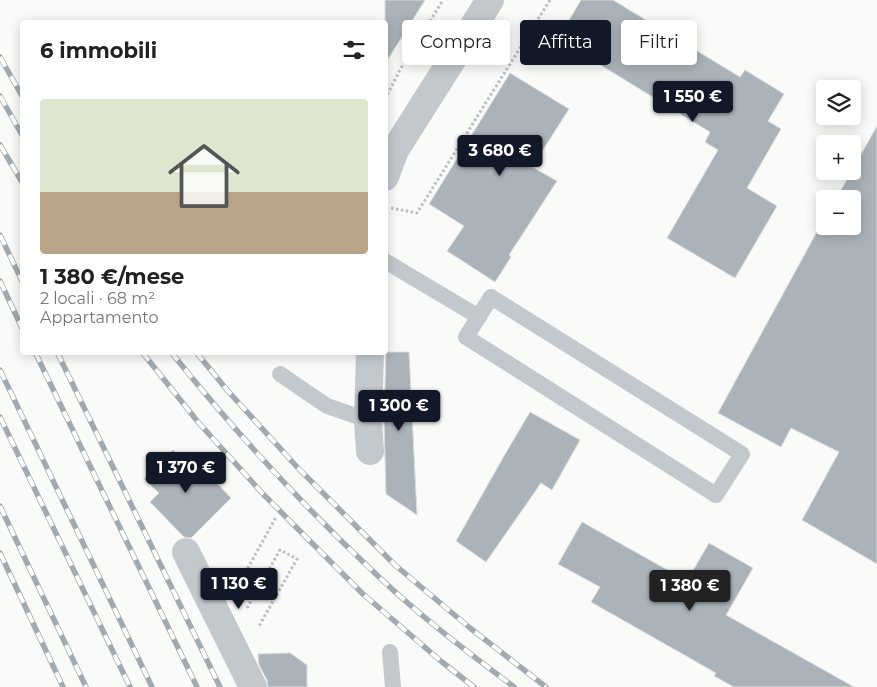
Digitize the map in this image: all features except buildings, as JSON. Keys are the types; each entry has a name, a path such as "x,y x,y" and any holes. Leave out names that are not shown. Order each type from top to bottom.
{"street":[{"path":"390,148 490,0"},
{"path":"370,355 368,420 370,451"},
{"path":"186,552 253,687"}],"lane":[{"path":"388,262 479,317"},
{"path":"491,297 742,454 716,495 466,337 479,317 491,297"},
{"path":"280,374 328,406 368,420"},
{"path":"390,652 393,687"}],"path":[{"path":"388,93 401,68 443,0"},
{"path":"388,208 417,213 550,0"},
{"path":"235,592 276,517"},
{"path":"240,660 297,559 280,550 243,615"}],"railway":[{"path":"0,57 20,92"},
{"path":"0,96 20,131"},
{"path":"0,145 20,179"},
{"path":"0,235 20,277"},
{"path":"0,281 20,324"},
{"path":"36,355 197,687"},
{"path":"58,355 220,687"},
{"path":"144,355 198,422 263,494 363,594 474,687"},
{"path":"173,355 271,468 351,551 428,620 514,687"},
{"path":"198,355 227,390 298,468 395,565 470,628 546,687"},
{"path":"0,370 152,687"},
{"path":"0,417 130,687"},
{"path":"0,506 86,687"},
{"path":"0,553 63,687"}]}
